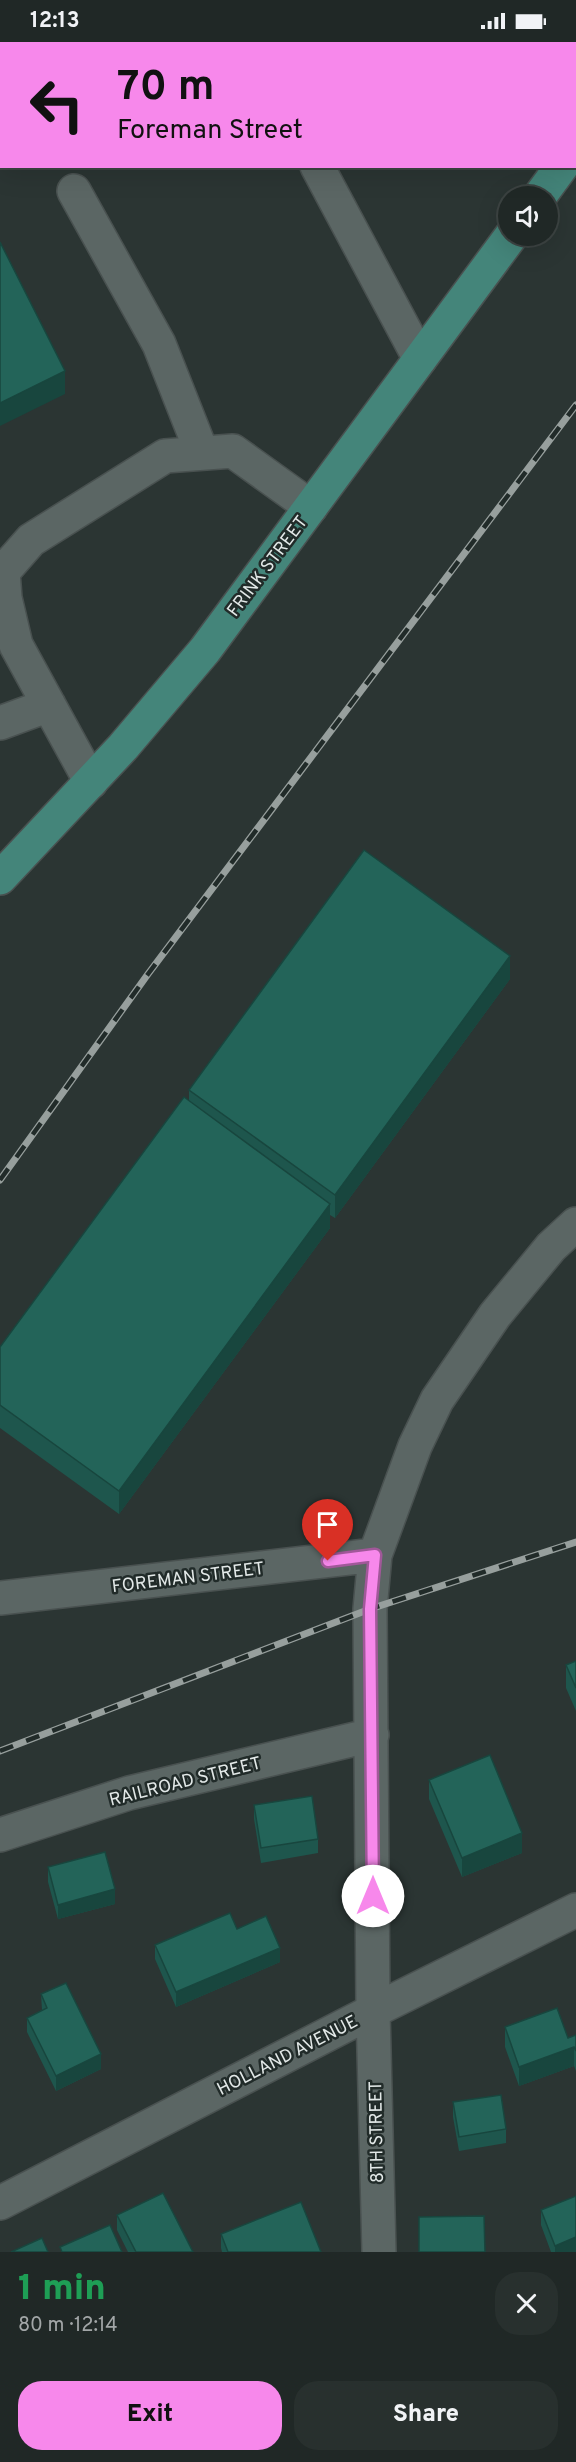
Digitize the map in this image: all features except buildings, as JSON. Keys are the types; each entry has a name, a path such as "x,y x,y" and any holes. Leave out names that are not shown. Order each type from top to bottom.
{"main road":[{"path":"547,186 561,168"},
{"name":"FRINK STREET","path":"0,878 123,747 205,650 505,246"}],"street":[{"path":"318,168 420,359"},
{"path":"74,191 159,344 202,453"},
{"path":"91,782 16,645 5,598 3,572 31,540 165,456 234,451 311,507"},
{"path":"0,723 49,705"},
{"name":"8TH STREET","path":"379,2252 373,2011 370,1609 375,1555 415,1446 437,1400 495,1315 551,1246 576,1224"},
{"name":"FOREMAN STREET","path":"0,1599 375,1555"},
{"name":"RAILROAD STREET","path":"0,1835 129,1793 372,1735"},
{"name":"HOLLAND AVENUE","path":"0,2203 373,2011 576,1911"}],"railway":[{"path":"0,1180 148,974 576,405"},
{"path":"0,1751 370,1609 576,1542"}],"route":[{"path":"328,1561 375,1555 370,1609 373,1896"}]}
